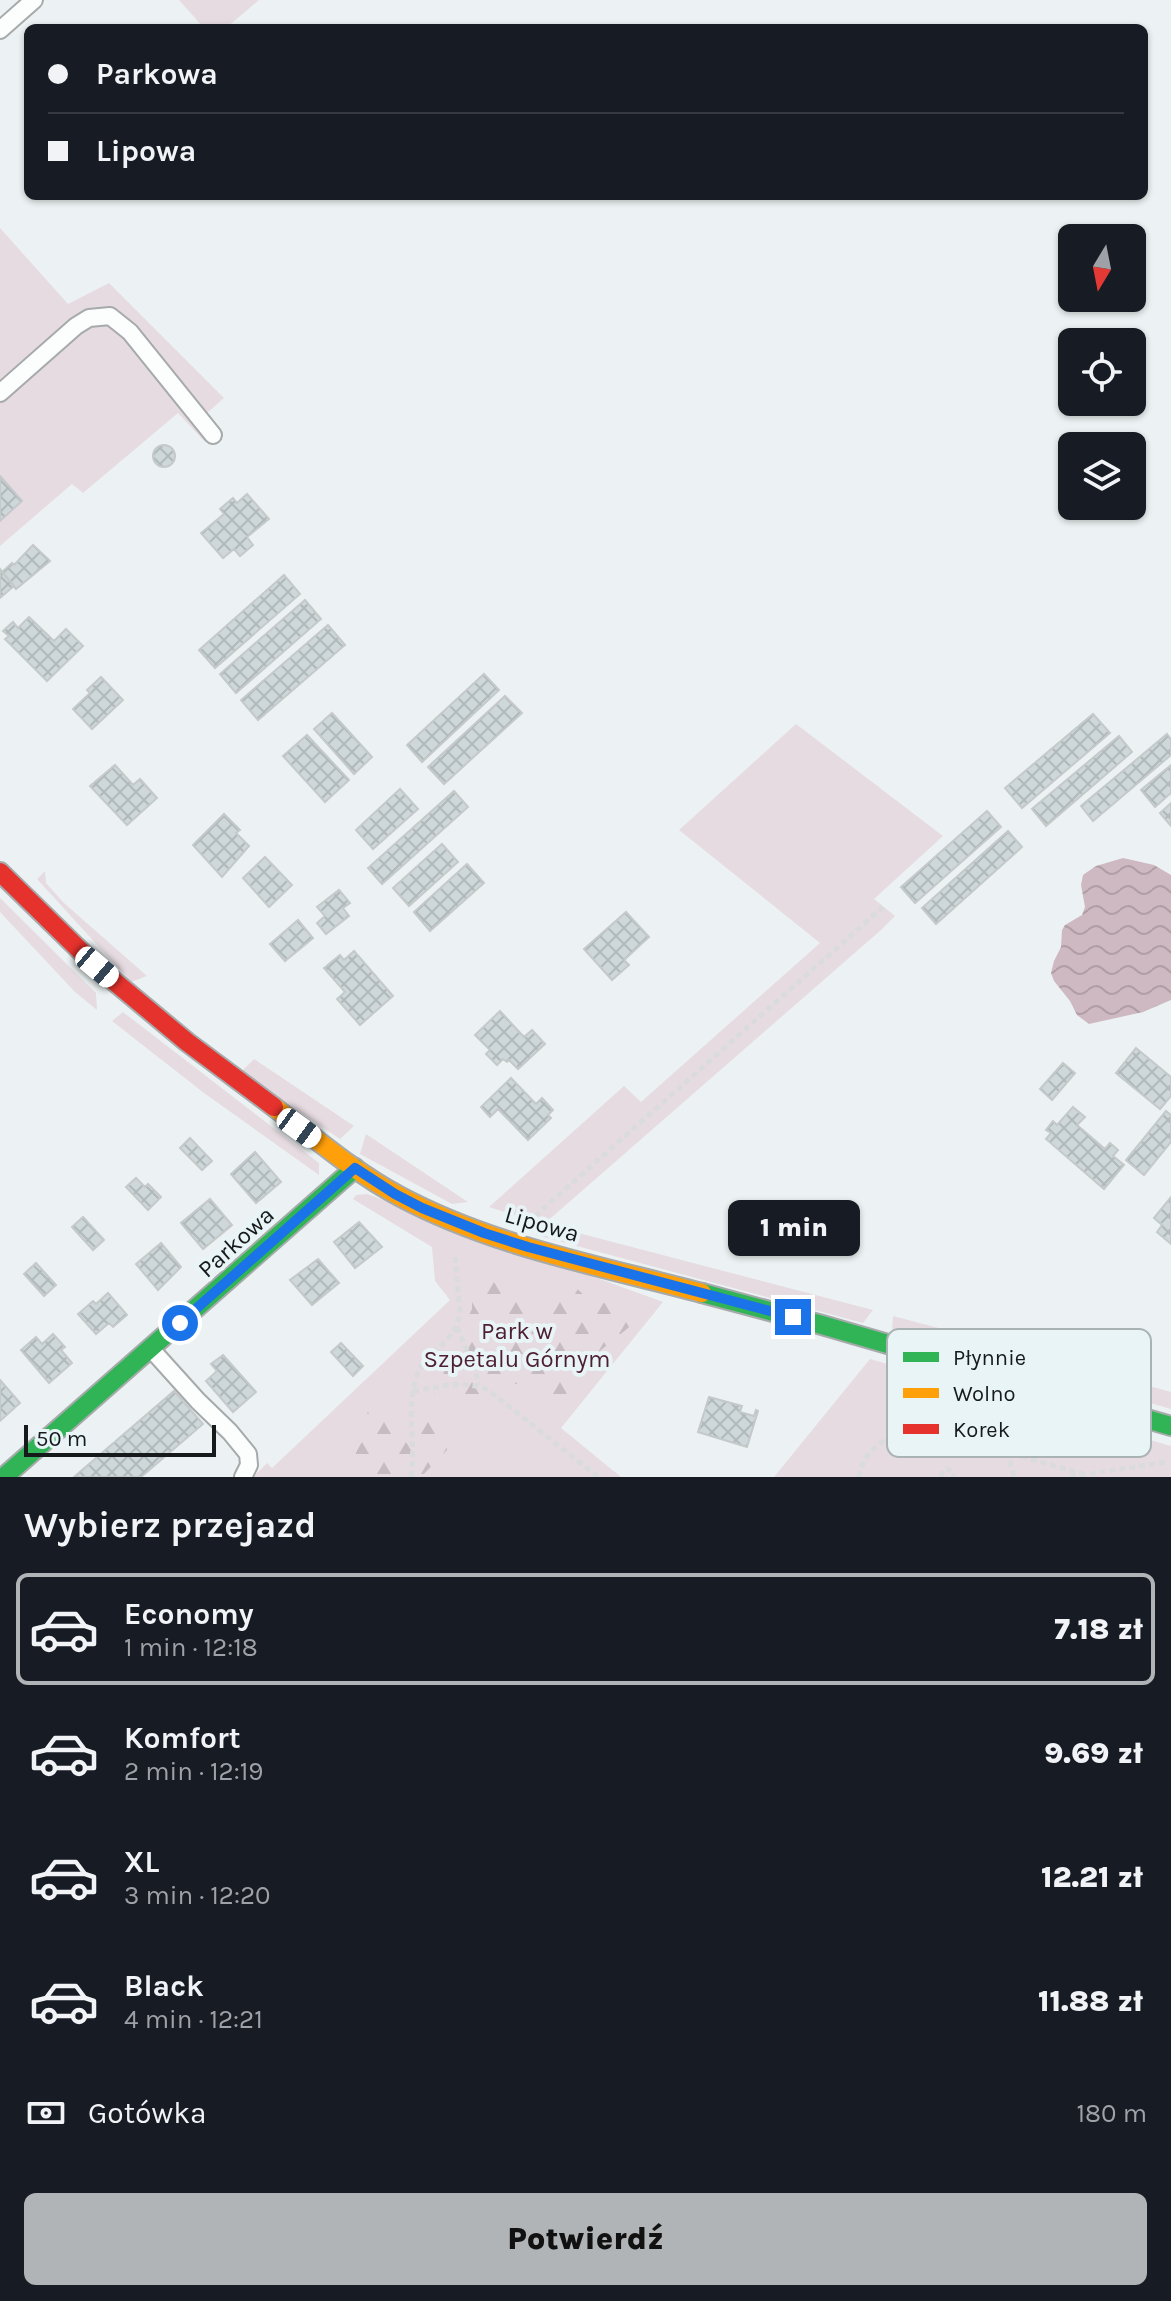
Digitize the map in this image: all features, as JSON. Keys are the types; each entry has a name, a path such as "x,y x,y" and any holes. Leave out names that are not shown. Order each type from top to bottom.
{"street":[{"name":"Lipowa","path":"0,872 68,940 137,1002 279,1114 395,1194 461,1225 507,1240 887,1344"},
{"name":"Parkowa","path":"4,1477 355,1168"},
{"name":"Lipowa","path":"1151,1420 1171,1426"}],"lane":[{"path":"0,30 34,0"},
{"path":"0,393 76,326 89,318 110,316 130,332 213,435"},
{"path":"151,1349 248,1454 249,1465 243,1477"}],"path":[{"path":"507,1240 883,907"},
{"path":"411,1477 410,1415 417,1374 450,1338 460,1312 454,1268 461,1225"},
{"path":"456,1326 479,1386"},
{"path":"413,1391 469,1383 479,1386 491,1392 598,1477"},
{"path":"859,1477 866,1457 887,1439"},
{"path":"1009,1457 1014,1477"},
{"path":"1027,1457 1084,1474"},
{"path":"1070,1477 1171,1461"},
{"path":"941,1477 943,1470 947,1469 953,1472 954,1477"}],"green space":[{"path":"179,0 259,0 231,24 200,24"},
{"path":"0,228 68,304 109,283 224,398 207,413 220,428 205,442 178,413 83,493 72,484 0,546"},
{"path":"796,724 943,836 874,899 895,916 881,930 544,1224 873,1310 863,1323 536,1235 535,1222 489,1207 624,1086 641,1102 820,943 679,830"},
{"path":"45,871 46,883 64,903 147,976 131,982 37,879"},
{"path":"0,898 96,993 97,1010 75,992 0,912"},
{"path":"123,1012 319,1163 319,1175 204,1093 112,1021"},
{"path":"254,1059 354,1126 340,1139 241,1072"},
{"path":"366,1134 468,1202 452,1204 360,1154"},
{"name":"Park w Szpetalu Górnym","path":"367,1194 663,1302 561,1428 621,1477 253,1477 267,1463 272,1468 450,1300 435,1281 432,1247 353,1199 356,1195"},
{"path":"486,1273 500,1276 513,1288 541,1302 552,1295 559,1285 575,1287 585,1296 585,1304 629,1302 640,1307 639,1319 590,1359 565,1396 553,1403 541,1401 534,1386 506,1383 479,1419 467,1413 460,1400 440,1405 437,1419 446,1438 447,1450 421,1477 354,1477 354,1460 369,1408 383,1403 395,1417 398,1427 419,1422 422,1407 434,1395 442,1368 455,1355 460,1334 472,1309 472,1290"},
{"path":"893,1316 942,1329 892,1329"},
{"path":"870,1359 887,1364 887,1457 1151,1457 1151,1440 1171,1446 1171,1477 774,1477"},
{"path":"1151,1386 1171,1392 1171,1409 1151,1403"}],"water":[{"path":"1123,858 1154,865 1171,875 1171,1000 1143,1012 1089,1024 1077,1015 1051,973 1061,947 1062,930 1082,915 1085,907 1081,885 1083,875 1096,866"}],"building":[{"path":"164,445 172,448 175,456 172,464 164,467 156,464 153,456 156,448"},
{"path":"0,476 22,501 0,521"},
{"path":"247,494 269,519 247,537 253,545 240,556 234,549 223,558 201,533 224,514 220,509 233,498 237,503"},
{"path":"33,545 50,561 16,589 2,572 12,563 14,565"},
{"path":"0,569 14,586 0,598"},
{"path":"284,575 300,594 215,668 199,650"},
{"path":"305,600 321,619 236,693 220,674"},
{"path":"29,617 54,641 66,629 83,646 47,681 5,639 9,636 3,631 13,622 18,628"},
{"path":"328,625 345,645 258,720 241,700"},
{"path":"484,674 499,690 422,762 407,745"},
{"path":"101,677 123,700 92,729 73,709"},
{"path":"505,696 522,713 444,784 428,767"},
{"path":"332,713 372,757 354,774 314,729"},
{"path":"1093,714 1110,733 1022,808 1005,788"},
{"path":"1167,734 1171,739 1171,755 1093,821 1081,806"},
{"path":"307,735 349,780 325,802 283,756"},
{"path":"1119,736 1132,752 1046,826 1032,809"},
{"path":"115,765 133,785 140,779 157,798 127,825 90,786"},
{"path":"1171,765 1171,793 1155,807 1141,790"},
{"path":"400,789 418,809 373,849 356,830"},
{"path":"454,791 468,807 382,884 368,868"},
{"path":"1171,803 1171,826 1160,813"},
{"path":"987,811 1001,827 915,903 901,887"},
{"path":"224,814 240,830 236,833 249,846 222,877 193,845"},
{"path":"1008,831 1022,847 936,924 922,908"},
{"path":"442,844 458,862 409,906 393,888"},
{"path":"265,857 292,885 269,907 243,878"},
{"path":"467,864 484,883 430,931 414,912"},
{"path":"339,890 350,903 343,908 349,916 326,934 317,923 325,916 317,907"},
{"path":"626,912 649,937 624,960 629,965 612,980 584,949"},
{"path":"298,920 313,938 285,961 270,944"},
{"path":"354,951 393,996 360,1025 337,999 345,992 324,968 340,955 344,960"},
{"path":"500,1011 524,1037 532,1030 545,1044 518,1069 509,1060 503,1059 497,1065 486,1054 490,1050 475,1035"},
{"path":"1136,1048 1171,1077 1171,1096 1160,1109 1116,1073"},
{"path":"1063,1063 1075,1073 1052,1100 1040,1089"},
{"path":"511,1078 536,1104 542,1098 553,1110 548,1115 551,1118 528,1140 498,1109 490,1117 481,1107"},
{"path":"1073,1107 1085,1117 1077,1125 1105,1149 1110,1143 1118,1150 1113,1156 1124,1165 1104,1189 1046,1139 1051,1133 1046,1130 1053,1121 1057,1125"},
{"path":"1166,1111 1171,1115 1171,1142 1144,1175 1126,1160"},
{"path":"190,1138 212,1161 202,1170 180,1148"},
{"path":"255,1152 281,1182 256,1203 231,1174"},
{"path":"136,1178 145,1187 148,1184 161,1197 148,1210 126,1187"},
{"path":"1171,1197 1171,1244 1157,1232 1162,1225 1154,1218"},
{"path":"210,1199 232,1225 203,1249 181,1223"},
{"path":"83,1217 104,1240 93,1250 72,1227"},
{"path":"359,1222 382,1247 355,1268 334,1242"},
{"path":"161,1243 181,1267 158,1290 136,1264"},
{"path":"318,1259 339,1283 312,1305 290,1280"},
{"path":"36,1263 56,1285 44,1296 24,1274"},
{"path":"108,1293 127,1315 113,1327 109,1323 96,1334 78,1314"},
{"path":"53,1334 65,1347 61,1350 72,1363 49,1383 21,1350 36,1337 42,1344"},
{"path":"341,1343 363,1366 353,1376 331,1352"},
{"path":"223,1355 256,1392 233,1412 206,1381 217,1371 211,1364"},
{"path":"0,1380 20,1403 0,1421"},
{"path":"174,1391 203,1424 141,1477 74,1477"},
{"path":"709,1397 742,1406 740,1412 754,1416 758,1411 747,1447 698,1432"}],"traffic: fast":[{"path":"4,1477 355,1168"},
{"path":"702,1293 887,1344"},
{"path":"1151,1420 1171,1426"}],"traffic: slow":[{"path":"274,1107 366,1176 435,1213 509,1242 702,1293"}],"traffic: jam":[{"path":"0,872 97,967 187,1042 274,1107"}],"route":[{"path":"180,1323 355,1168 422,1208 484,1233 793,1317"}]}
